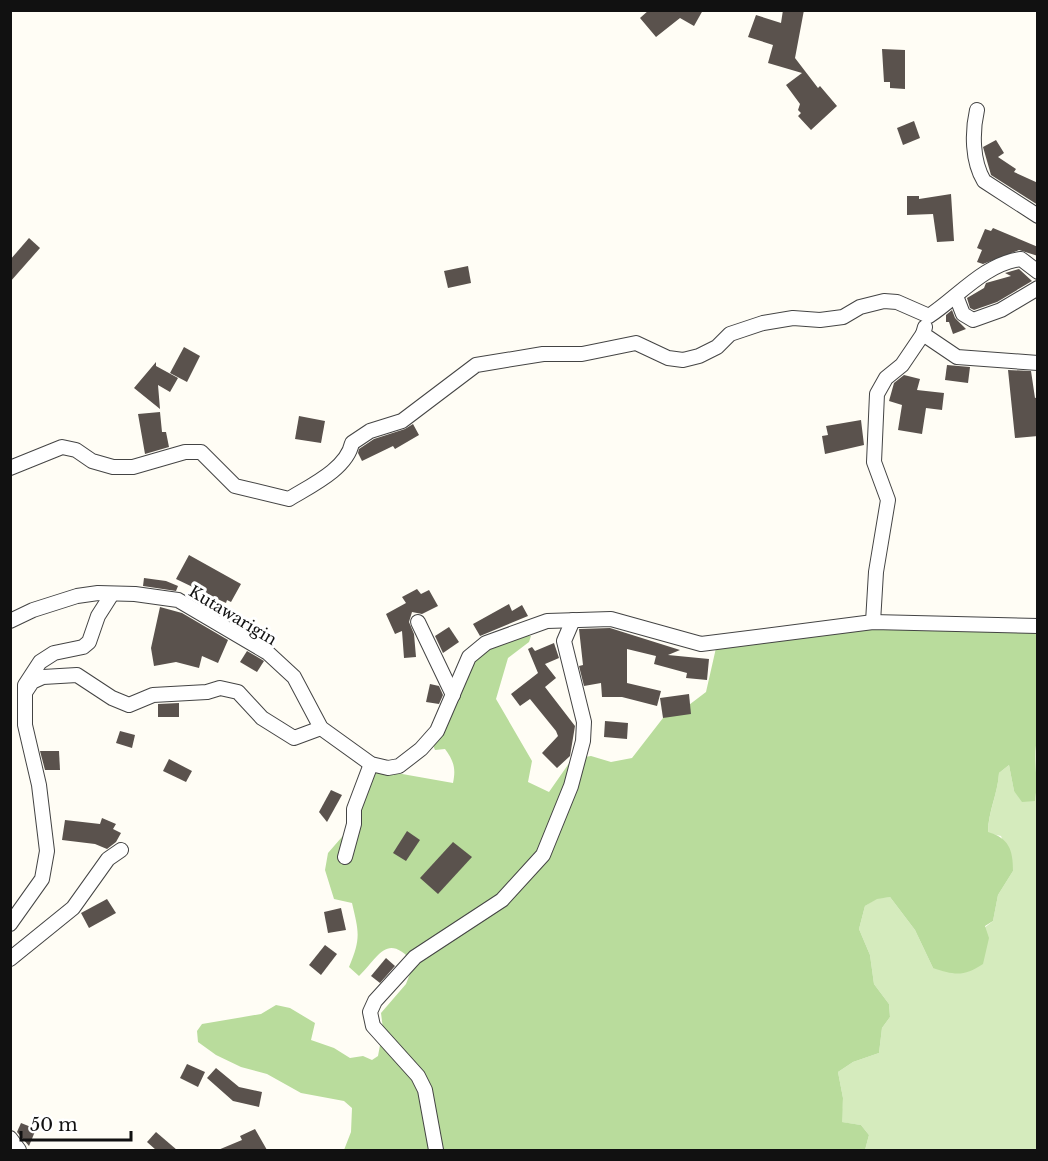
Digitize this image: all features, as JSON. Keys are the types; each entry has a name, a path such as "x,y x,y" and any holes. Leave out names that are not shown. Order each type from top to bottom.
{"street":[{"path":"977,110 973,128 979,172 984,181 1038,216"},
{"path":"873,622 876,573 888,500 874,462 878,394 886,378 902,365 923,334 929,316 990,270 1015,260 1026,261 1038,272"},
{"path":"956,296 963,314 973,320 1001,310 1038,288"},
{"path":"10,468 62,447 113,467 133,467 184,452 201,452 235,486 289,499 339,465 350,452 352,443 370,431 402,421 476,365 531,355 582,354 636,343 668,358 682,360 699,356 717,347 730,334 763,323 793,318 820,320 843,317 860,307 884,301 904,304 929,316"},
{"path":"923,334 957,357 1038,363"},
{"path":"10,924 42,879 47,851 39,785 26,725 24,695 30,673 40,662 54,653 83,647 89,642 98,616 112,594"},
{"name":"Kutawarigin","path":"10,621 33,610 77,597 112,594 178,600 268,653 294,677 321,728 371,764"},
{"path":"345,857 354,824 354,809 371,764 388,768 399,766 421,749 437,731 453,695 460,672 469,657 486,643 547,621 610,619 701,644 873,622 1038,626"},
{"path":"436,1150 425,1090 418,1076 373,1026 370,1012 375,1001 415,957 502,900 543,855 571,786 583,741 584,722 564,640 573,620"},
{"path":"418,622 453,695"},
{"path":"24,695 35,680 67,675 81,676 112,698 129,705 153,695 207,692 220,688 238,692 262,718 294,738 321,728"},
{"path":"10,959 73,908 108,859 121,850"},
{"path":"10,1138 19,1150"}],"green space":[{"path":"895,629 1037,632 1036,793 1035,801 1022,802 1014,791 1009,765 999,773 988,832 1005,841 1011,851 1013,871 998,895 993,921 985,926 989,938 983,964 964,973 933,968 915,930 890,897 877,899 865,906 859,929 870,955 874,984 889,1004 890,1017 882,1028 879,1053 853,1062 838,1072 843,1098 842,1122 861,1125 869,1135 865,1150 344,1150 351,1132 352,1108 344,1101 301,1093 267,1074 241,1067 216,1055 198,1042 197,1031 202,1024 261,1014 276,1005 290,1008 315,1023 311,1040 334,1048 350,1058 363,1056 372,1060 378,1056 383,1029 381,1013 406,984 414,963 397,949 390,948 379,954 359,976 349,967 356,949 358,935 356,922 352,903 334,899 325,870 328,853 348,830 374,769 453,783 454,765 450,757 445,749 435,750 433,745 468,667 484,651 516,637 531,636 529,642 508,658 496,699 532,761 528,782 549,792 572,759 591,756 611,762 632,758 663,718 681,711 706,692 716,648 839,631"},
{"path":"1009,765 1014,791 1035,801 1037,788 1037,1150 865,1150 869,1135 861,1125 841,1122 843,1098 838,1072 853,1062 879,1053 882,1028 890,1017 889,1004 874,984 870,955 859,929 865,906 877,898 890,897 915,930 933,968 993,921 998,895 1013,871 1001,836 988,833 999,773"}],"building":[{"path":"649,10 703,10 694,26 680,18 656,37 640,18"},
{"path":"783,10 804,10 795,58 818,88 820,86 837,106 811,130 798,116 801,113 798,110 800,104 786,85 802,73 768,63 773,45 748,37 756,15 781,23"},
{"path":"882,49 905,50 905,89 890,88 890,82 884,82"},
{"path":"914,121 920,138 903,145 897,128"},
{"path":"996,140 1004,153 998,157 1016,169 1014,172 1038,183 1038,205 991,175 983,147"},
{"path":"951,194 954,241 937,242 933,214 907,215 907,196 919,196 919,199"},
{"path":"993,228 1038,247 1038,256 1019,250 983,264 977,262 982,250 977,248 985,229 991,231"},
{"path":"29,238 40,248 10,282 10,260"},
{"path":"468,266 471,283 448,288 444,271"},
{"path":"1019,269 1032,281 997,302 974,310 970,308 967,298 984,288 986,283 1011,276 1005,273"},
{"path":"952,310 955,318 966,329 953,334 949,322 946,322 946,315"},
{"path":"184,347 200,356 187,382 170,373"},
{"path":"156,362 156,366 178,378 170,392 158,385 160,409 134,388"},
{"path":"947,365 970,367 968,383 945,380"},
{"path":"1008,370 1031,371 1035,398 1038,397 1038,436 1015,438"},
{"path":"904,375 920,379 917,390 944,393 942,410 926,408 922,434 898,430 902,405 889,401 894,383"},
{"path":"160,412 162,432 166,432 169,447 145,454 138,414"},
{"path":"299,416 325,421 321,443 295,439"},
{"path":"861,420 864,445 825,454 822,436 828,435 826,426"},
{"path":"413,424 419,435 395,449 393,446 362,461 358,453 359,449 374,439"},
{"path":"189,555 241,584 231,602 227,600 226,603 176,579"},
{"path":"144,578 166,581 178,586 176,591 143,586"},
{"path":"417,589 421,594 429,590 438,606 422,614 412,612 409,622 414,634 416,657 404,658 402,631 395,634 386,614 406,603 402,597"},
{"path":"509,604 512,611 522,605 528,616 480,636 473,624"},
{"path":"160,607 182,613 228,640 218,663 202,656 199,668 176,662 154,666 151,648"},
{"path":"449,627 459,642 443,653 435,636"},
{"path":"610,628 680,650 668,655 709,659 707,680 686,678 687,673 654,664 656,656 627,649 627,683 661,691 657,706 622,697 602,697 601,683 584,686 579,666 583,665 579,629"},
{"path":"554,643 559,658 545,664 556,678 545,687 575,726 570,756 557,768 542,753 558,736 556,731 530,699 520,706 511,694 538,673 528,649 532,647 535,651"},
{"path":"247,651 264,661 257,672 240,662"},
{"path":"430,684 439,686 443,695 439,704 426,702"},
{"path":"689,694 691,714 663,718 660,698"},
{"path":"179,703 179,717 158,717 158,704"},
{"path":"605,721 628,723 627,739 604,737"},
{"path":"120,731 135,735 132,748 116,743"},
{"path":"40,751 59,751 60,770 45,770"},
{"path":"169,759 192,771 186,782 163,771"},
{"path":"331,790 342,795 327,822 319,812"},
{"path":"102,818 116,824 113,829 121,833 116,842 107,849 95,844 62,840 65,820 100,824"},
{"path":"407,831 420,840 406,861 393,853"},
{"path":"453,842 472,857 438,894 420,878"},
{"path":"107,899 116,913 89,928 81,913"},
{"path":"341,908 346,930 328,933 324,912"},
{"path":"325,945 337,954 321,975 309,965"},
{"path":"386,958 395,966 380,983 371,976"},
{"path":"187,1064 205,1072 198,1087 180,1078"},
{"path":"216,1068 239,1087 262,1092 259,1107 233,1101 207,1078"},
{"path":"21,1123 36,1129 29,1146 17,1132"},
{"path":"255,1129 267,1150 218,1150 242,1140 240,1136"},
{"path":"156,1132 177,1150 156,1150 147,1142"}]}
